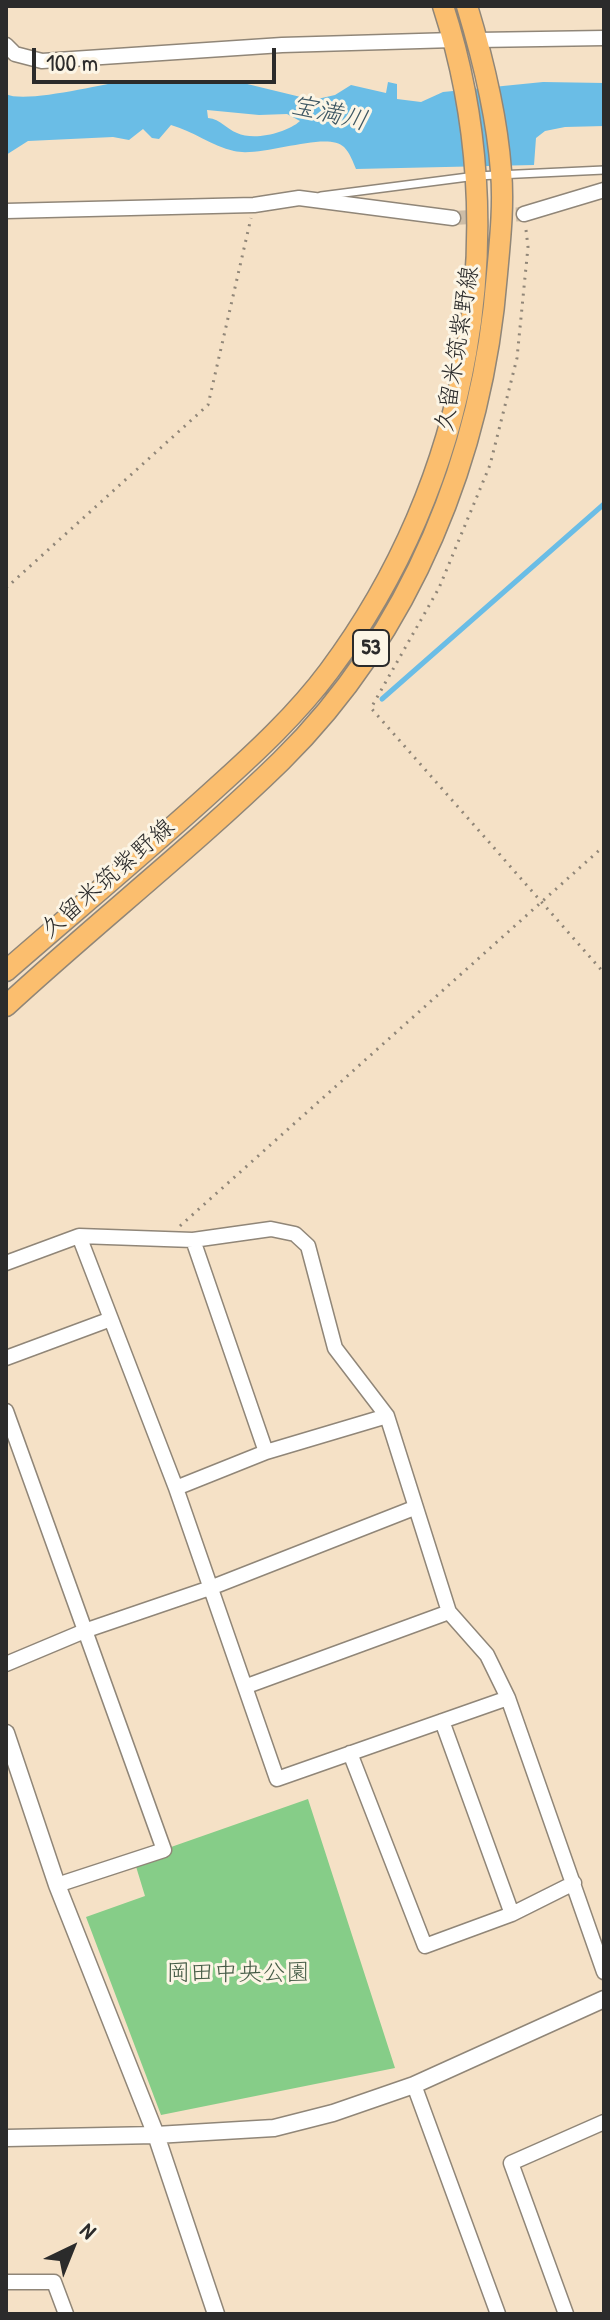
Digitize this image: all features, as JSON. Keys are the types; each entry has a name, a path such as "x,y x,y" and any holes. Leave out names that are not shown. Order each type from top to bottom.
{"main road":[{"name":"久留米筑紫野線","path":"6,971 262,746 328,673 382,593 423,510 449,434 461,383 476,273 476,169 456,48 443,6"},
{"name":"久留米筑紫野線","path":"6,1006 283,759 344,688 399,606 442,519 470,442 494,321 501,168 467,6"}],"street":[{"path":"478,47 604,38"},
{"path":"6,45 15,54 42,61 282,45 456,48"},
{"path":"524,214 604,190"},
{"path":"6,211 254,205 299,198 453,218"},
{"path":"6,1263 79,1236 193,1240 271,1229 295,1234 308,1246 317,1269 335,1348 387,1416 449,1612 487,1655 508,1698 604,1972"},
{"path":"79,1236 176,1488 277,1779 508,1698"},
{"path":"193,1240 266,1452"},
{"path":"6,1358 111,1319"},
{"path":"6,1411 164,1850 57,1885"},
{"path":"176,1488 266,1452 387,1416"},
{"path":"6,1664 87,1630 210,1588 414,1508"},
{"path":"247,1686 449,1612"},
{"path":"442,1721 512,1914"},
{"path":"6,1733 12,1770 156,2135 216,2314"},
{"path":"350,1753 425,1946 512,1914 574,1883"},
{"path":"6,2138 156,2135 274,2128 333,2113 414,2085 604,1999"},
{"path":"414,2085 498,2314"},
{"path":"566,2314 511,2163 603,2126"},
{"path":"6,2282 54,2282 66,2314"}],"lane":[{"path":"299,198 476,169 604,170"}],"path":[{"path":"6,588 208,405 254,205"},
{"path":"524,214 528,247 517,358 490,465 439,588 371,708 604,973"},
{"path":"166,1239 604,846"}],"green space":[{"name":"岡田中央公園","path":"308,1799 395,2068 161,2115 86,1917 145,1896 134,1860"}],"water":[{"name":"宝満川","path":"126,81 239,82 313,100 335,95 351,85 386,93 388,82 397,84 397,99 421,102 443,92 543,82 604,83 604,126 545,131 536,138 534,165 356,169 346,149 336,143 324,141 261,151 234,151 171,125 159,139 152,138 143,129 129,140 113,137 28,141 6,155 6,94 29,97","holes":["207,110 287,114 300,121 287,129 252,136 233,131 208,118"]}],"waterway":[{"path":"382,699 604,504"}],"tunnel":[{"path":"453,218 524,214"}]}
